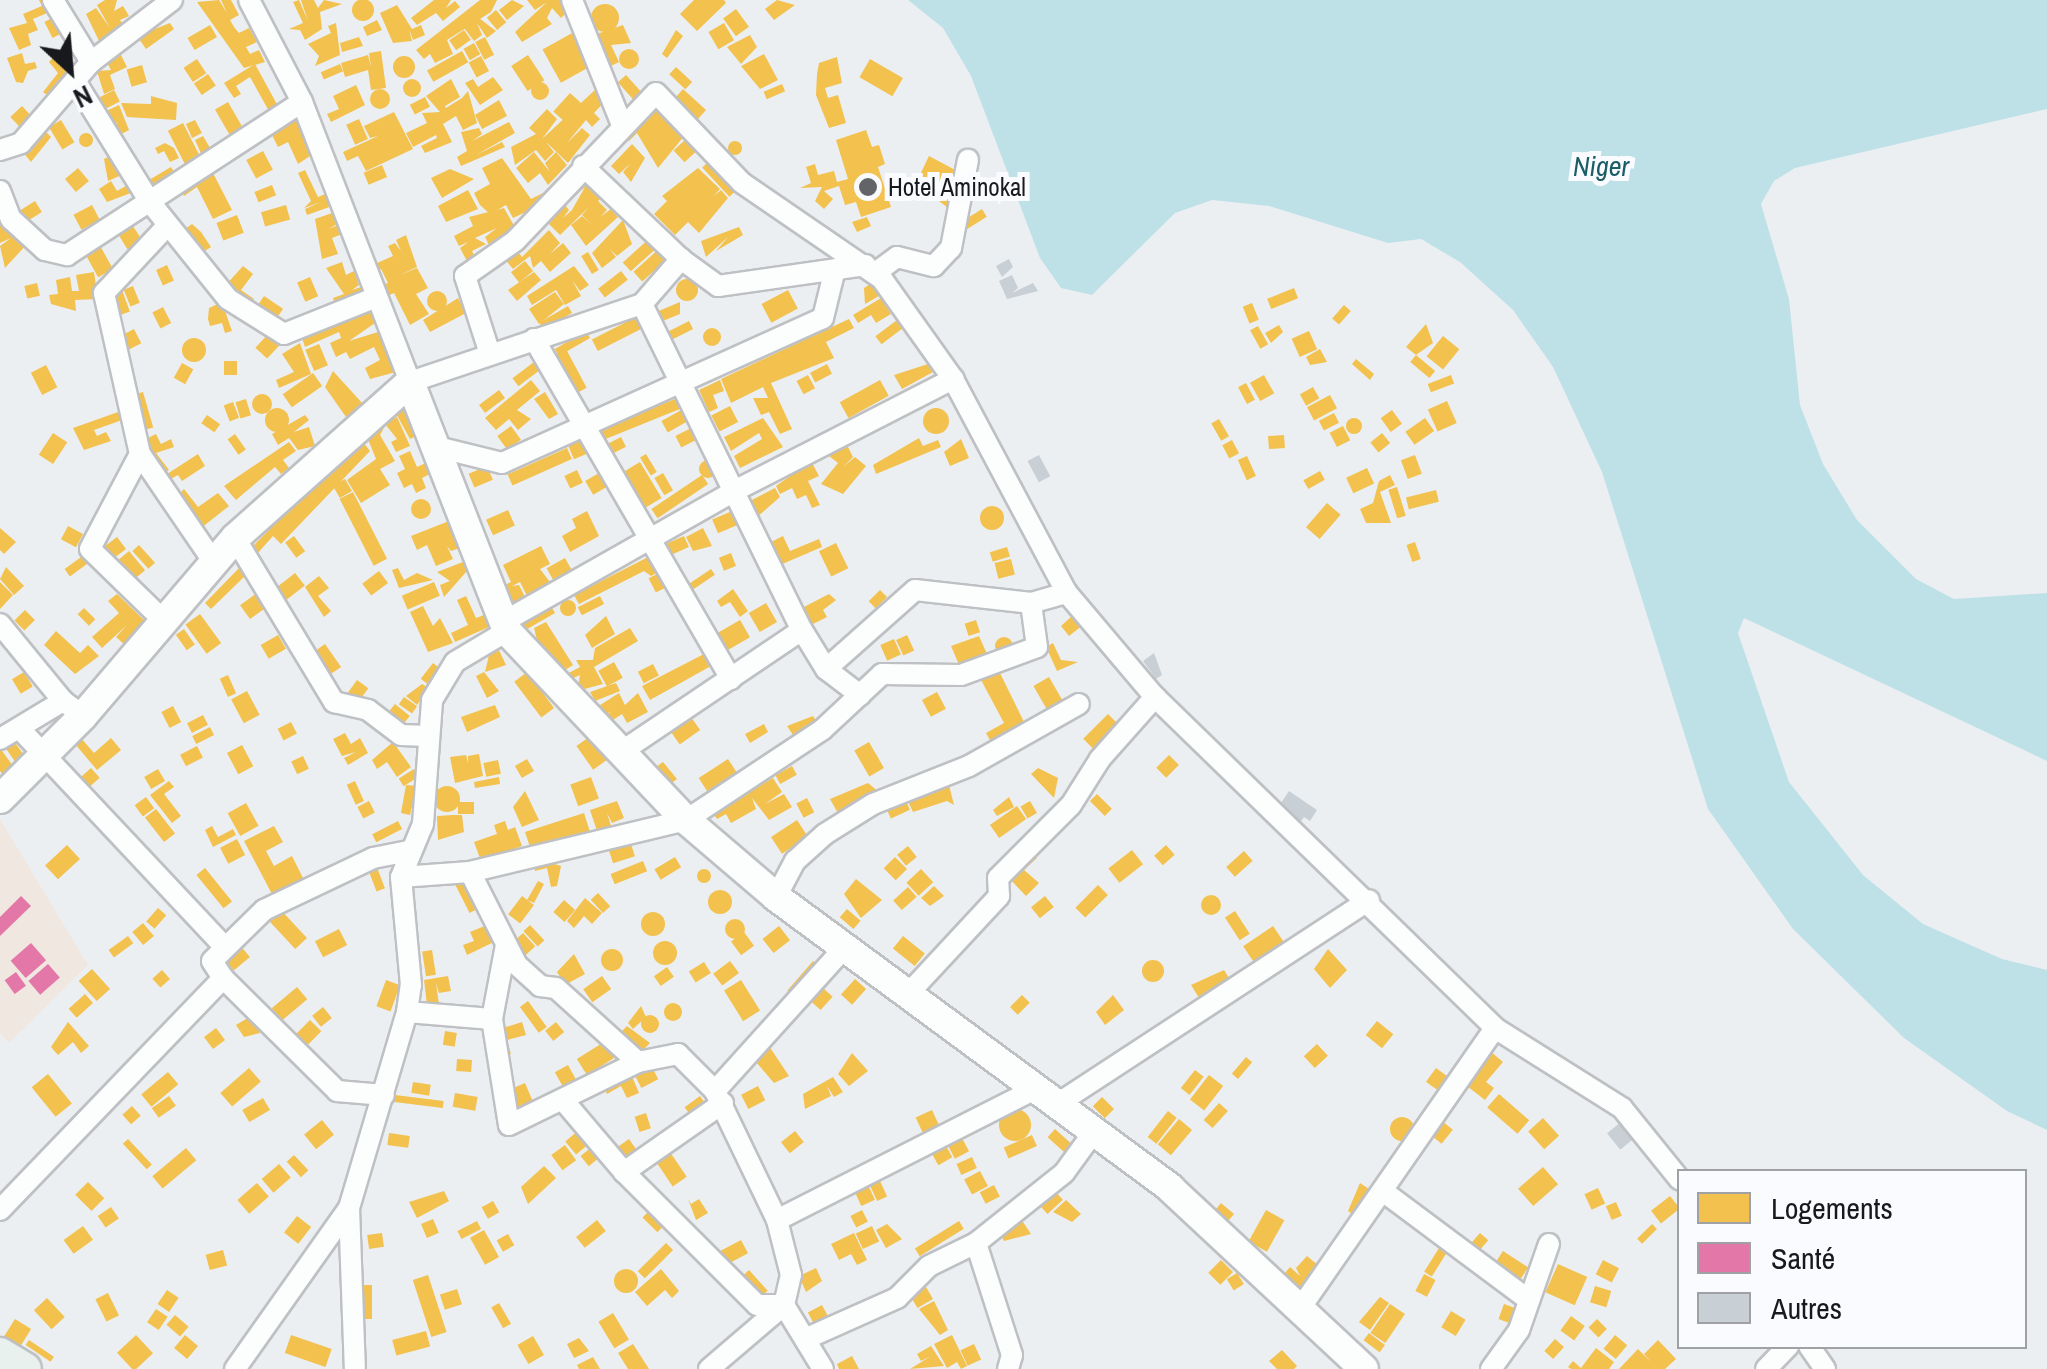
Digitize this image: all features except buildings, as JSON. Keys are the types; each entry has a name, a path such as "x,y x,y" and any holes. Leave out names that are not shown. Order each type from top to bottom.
{"main road":[{"path":"0,1354 25,1369"}],"street":[{"path":"53,0 91,62"},
{"path":"0,150 21,142 91,62 172,0"},
{"path":"250,0 302,102 374,298 505,626 686,820 776,897 1170,1188 1364,1369"},
{"path":"572,0 622,124"},
{"path":"75,81 150,202 228,299 284,334 374,298"},
{"path":"490,354 465,276 515,241 622,124 656,93 742,182 870,269 953,379 1067,592 1155,697 1369,900 1495,1028 1622,1108 1677,1176"},
{"path":"0,191 11,219 45,250 68,255 302,102"},
{"path":"583,166 681,259 718,286 835,269 870,269 897,257 934,266 951,248 968,160"},
{"path":"168,226 104,292 140,454 213,560"},
{"path":"0,799 42,758 73,708 162,619 234,538 410,382 642,304 681,259"},
{"path":"433,446 502,462 823,318 835,269"},
{"path":"642,304 738,489 802,630 826,669 860,696"},
{"path":"534,339 731,679"},
{"path":"236,1369 350,1208 407,1012 411,984 401,877 409,851 424,824 432,700 455,662 505,626 738,489 953,379"},
{"path":"140,454 90,549 162,619"},
{"path":"234,538 334,702 368,710 400,735 429,736"},
{"path":"826,669 915,590 1031,603 1067,592"},
{"path":"401,877 470,872 686,820 807,741 882,674 961,674 1037,647 1031,603"},
{"path":"0,624 73,708"},
{"path":"621,752 802,630"},
{"path":"908,994 999,896 998,878 1071,805 1100,758 1155,697"},
{"path":"776,897 795,861 825,834 874,804 969,766 1079,704"},
{"path":"0,739 73,708"},
{"path":"20,728 42,758 225,947"},
{"path":"384,1095 337,1091 223,978 212,961 264,910 373,858 409,851"},
{"path":"470,872 506,945 540,986 556,988 638,1062"},
{"path":"777,1220 1044,1097 1369,900"},
{"path":"506,945 492,1019 509,1125 638,1062 678,1054 719,1097 777,1220 791,1275 784,1306 709,1369"},
{"path":"624,1172 719,1097 846,946"},
{"path":"0,1210 223,978"},
{"path":"407,1012 492,1019"},
{"path":"1298,1310 1495,1028"},
{"path":"563,1100 624,1172 757,1305 784,1306"},
{"path":"804,1339 897,1298 929,1266 976,1242 1064,1172 1094,1132"},
{"path":"1384,1192 1529,1300"},
{"path":"350,1208 356,1369"},
{"path":"976,1242 1012,1355 1008,1369"},
{"path":"1491,1369 1519,1330 1549,1244"},
{"path":"784,1306 823,1369"},
{"path":"1766,1369 1785,1349"}],"shaded area":[{"path":"0,819 88,965 9,1043 0,1033"}],"water":[{"name":"Niger","path":"908,0 2047,0 2047,109 1795,168 1774,181 1761,204 1789,299 1800,405 1823,464 1857,520 1916,579 1954,599 2047,593 2047,761 1744,618 1738,633 1789,782 1863,875 1923,924 2002,959 2047,970 2047,1130 2007,1111 1904,1038 1793,929 1708,809 1602,472 1553,367 1513,310 1460,262 1421,239 1388,243 1269,206 1212,200 1175,213 1092,295 1061,288 1040,258 971,76 943,28"}],"place":[{"name":"Hotel Aminokal","path":"868,187"}]}
